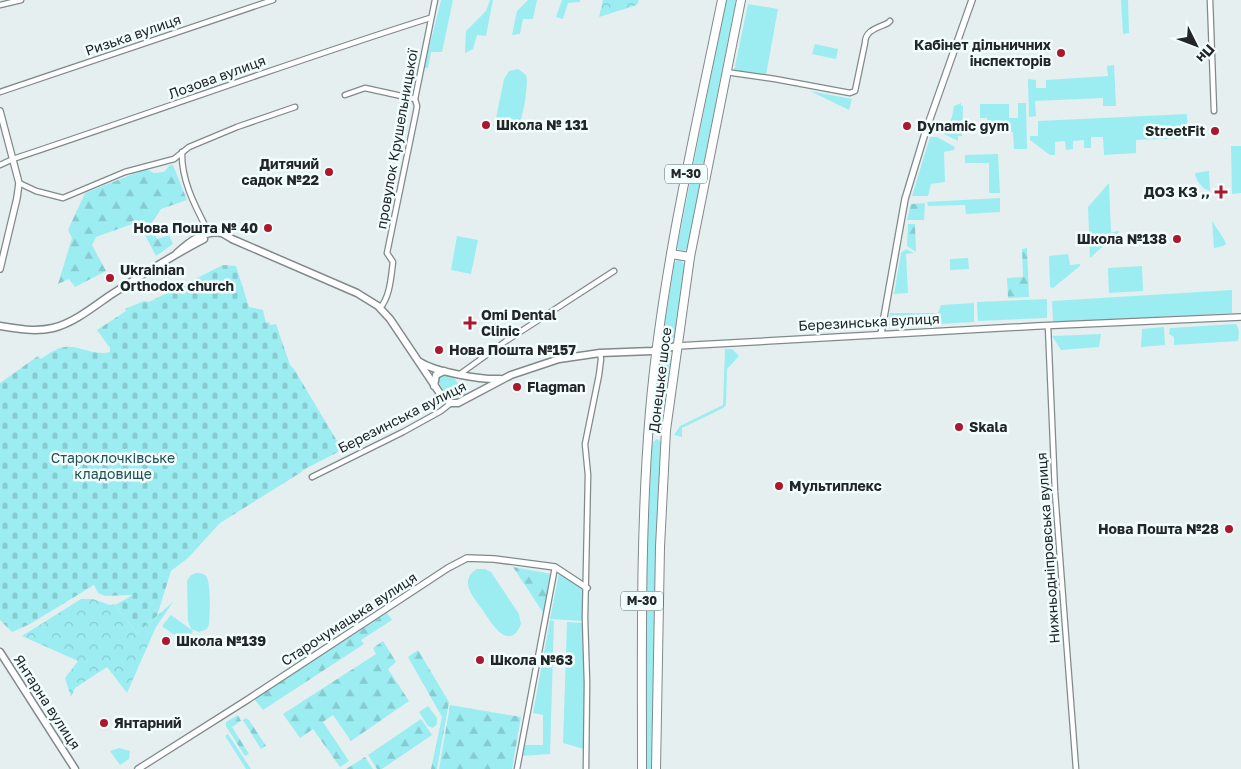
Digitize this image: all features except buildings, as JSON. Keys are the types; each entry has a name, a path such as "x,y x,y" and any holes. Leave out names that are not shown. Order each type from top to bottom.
{"highway":[{"name":"Донецьке шосе","path":"642,769 642,600 644,499 648,434 657,350 671,254 722,0"},
{"name":"Донецьке шосе","path":"656,769 660,547 666,435 690,257 739,0"},
{"path":"671,254 690,257"},
{"path":"648,434 666,435"}],"main road":[{"path":"177,252 191,240 209,233 222,233 357,293 380,308 390,319 434,386 443,398 451,403"},
{"path":"0,326 14,329 42,330 64,324 177,252 211,236 232,239"},
{"name":"Березинська вулиця","path":"451,403 458,403 520,371 559,359 600,353 657,350 677,346"},
{"name":"Березинська вулиця","path":"417,360 429,367 472,377 504,378"},
{"path":"434,386 436,375 444,371"},
{"path":"472,377 479,382 480,391"},
{"name":"Янтарна вулиця","path":"0,652 74,768"}],"street":[{"path":"0,6 21,0"},
{"name":"Ризька вулиця","path":"0,92 273,0"},
{"name":"провулок Крушельницької","path":"380,308 387,295 393,262 387,253 416,112 415,99 435,0"},
{"path":"881,334 905,199 921,145 972,0"},
{"path":"1210,0 1214,111"},
{"name":"Лозова вулиця","path":"0,165 290,63 430,18"},
{"path":"726,72 850,93 855,91 865,37 868,32 890,21"},
{"path":"345,95 364,88 415,99"},
{"path":"19,183 36,191 63,198 125,172 174,159 189,147 237,127 295,107"},
{"path":"0,111 19,183 17,198 3,240 0,268"},
{"path":"182,154 181,166 186,181 209,233"},
{"name":"Березинська вулиця","path":"460,374 506,341 614,271"},
{"name":"Березинська вулиця","path":"677,346 881,334 1241,317"},
{"name":"Нижньодніпровська вулиця","path":"1048,326 1055,492 1076,769"},
{"path":"586,769 587,664 585,618 588,476 585,444 599,375 600,353"},
{"name":"Березинська вулиця","path":"312,477 402,432 451,403"},
{"name":"Старочумацька вулиця","path":"138,769 458,562 468,558 494,559 556,567 587,588"},
{"path":"517,769 556,567"}],"green space":[{"path":"441,0 453,0 442,52 431,52 428,68 424,68"},
{"path":"490,0 493,0 486,36 477,35 473,49 465,53 466,31 486,11"},
{"path":"528,0 537,0 533,19 523,19 520,34 512,35 517,11"},
{"path":"562,0 580,0 580,2 568,3 563,19 556,17"},
{"path":"603,0 639,0 637,5 599,17"},
{"path":"726,0 736,0 687,249 684,251 677,248"},
{"path":"1121,0 1128,0 1129,33 1123,34"},
{"path":"748,4 778,9 766,75 734,71"},
{"path":"815,44 838,49 836,59 812,54"},
{"path":"1114,65 1116,106 1103,106 1103,98 1035,101 1036,116 1029,117 1028,79 1036,80 1036,88 1046,88 1046,80 1108,76 1107,66"},
{"path":"518,69 526,75 527,79 525,100 518,126 515,129 508,130 497,122 496,118 504,79 509,71"},
{"path":"810,91 852,99 849,110"},
{"path":"961,103 961,106 963,106 962,136 958,136 958,141 944,134 952,117 954,106"},
{"path":"1018,103 1026,103 1027,149 1014,149 1013,132 988,132 987,118 980,118 980,104 1009,104 1009,118 1018,118"},
{"path":"1187,114 1188,138 1136,140 1136,153 1104,155 1103,137 1091,137 1091,148 1084,148 1084,140 1073,141 1073,149 1066,150 1065,141 1055,142 1055,155 1050,155 1030,140 1030,136 1038,136 1038,121"},
{"path":"930,137 937,137 955,147 954,150 944,152 945,182 931,184 928,196 912,196"},
{"path":"1231,146 1241,146 1241,193 1232,194"},
{"path":"998,154 1000,193 989,193 989,163 965,163 965,155"},
{"path":"170,165 173,165 187,200 161,209 151,224 157,239 169,235 173,244 156,256 138,222 96,237 92,245 106,271 75,287 69,279 58,284 72,238 68,230 85,193 146,169 154,173 164,172"},
{"path":"1209,171 1210,191 1200,184 1195,173"},
{"path":"1109,183 1111,233 1119,232 1090,258 1088,207"},
{"path":"1000,198 1000,212 966,214 965,205 928,206 927,202"},
{"path":"925,203 924,220 907,220 911,204"},
{"path":"1212,221 1225,241 1226,244 1223,246 1214,248"},
{"path":"908,224 915,224 916,252 907,246"},
{"path":"457,236 478,240 471,274 451,270"},
{"path":"1027,248 1029,297 1008,298 1007,278 1023,277 1022,249"},
{"path":"906,249 914,253 906,254 908,293 894,294 901,253"},
{"path":"1068,254 1070,265 1080,264 1080,266 1053,288 1050,287 1049,256"},
{"path":"968,258 969,269 950,270 950,259"},
{"path":"679,260 683,262 684,266 674,338 668,341 663,337 674,264"},
{"name":"Староклочківське кладовище","path":"223,265 236,266 249,307 263,310 266,323 269,322 270,325 276,324 290,365 340,446 338,452 303,470 220,523 188,558 171,571 157,616 137,633 115,605 133,595 105,596 98,593 94,585 30,624 12,632 0,620 0,383 38,356 41,359 62,348 70,347 98,353 110,352 110,348 97,330 126,311 125,309 144,301 149,302"},
{"path":"1142,266 1143,291 1109,293 1108,268"},
{"path":"1232,290 1232,313 1053,321 1052,301"},
{"path":"1047,299 1047,318 978,321 977,302"},
{"path":"974,303 974,322 887,327 890,313 938,313 941,305"},
{"path":"1235,324 1239,332 1238,341 1174,345 1174,337 1169,334 1170,328"},
{"path":"1164,327 1165,345 1141,347 1142,329"},
{"path":"1101,334 1099,347 1061,350 1052,336"},
{"path":"725,349 732,349 739,356 727,369 726,405 682,428 682,437 674,435 680,426 723,405"},
{"path":"666,354 671,360 664,424 659,428 655,427 654,424 660,359"},
{"path":"441,375 454,378 466,394 455,399 448,397 437,380"},
{"path":"657,439 662,442 654,769 646,769 646,574 652,447 653,442"},
{"path":"513,567 552,574 544,614"},
{"path":"477,569 485,569 491,572 519,614 521,624 511,636 505,636 495,627 475,600 468,585 468,579"},
{"path":"195,573 206,576 209,591 209,624 207,629 199,632 191,629 188,621 187,581"},
{"path":"559,573 584,591 582,621 550,619"},
{"path":"81,599 93,599 110,605 114,604 137,633 173,602 156,627 127,693 107,667 75,688 71,697 65,678 78,661 22,636"},
{"path":"387,613 392,620 361,640 364,644 263,710 254,699"},
{"path":"171,615 193,631 185,643 162,626"},
{"path":"550,620 554,621 550,754 522,756 525,745 543,745 543,715 533,713"},
{"path":"567,622 584,623 584,749 563,743"},
{"path":"383,641 396,662 388,669 409,701 351,741 333,715 323,722 349,761 340,767 313,729 300,738 283,714 376,654 373,648"},
{"path":"418,650 449,702 437,769 431,769 442,717 408,657"},
{"path":"450,705 521,717 512,769 439,769"},
{"path":"428,706 437,718 437,724 433,728 428,726 419,712"},
{"path":"238,715 241,721 232,727 249,754 245,756 226,726 226,722"},
{"path":"246,718 266,746 261,749 243,720"},
{"path":"421,719 432,735 382,769 377,769 368,755"},
{"path":"228,734 251,769 246,769 225,736"},
{"path":"119,748 130,751 129,759 120,765 110,751"},
{"path":"365,757 373,769 346,769"}],"place":[{"name":"Кабінет дільничних інспекторів","path":"1061,53"},
{"name":"Школа № 131","path":"486,125"},
{"name":"Dynamic gym","path":"907,126"},
{"name":"StreetFit","path":"1215,131"},
{"name":"Дитячий садок №22","path":"329,172"},
{"name":"ДОЗ КЗ ,,","path":"1221,192"},
{"name":"Нова Пошта № 40","path":"268,228"},
{"name":"Школа №138","path":"1177,239"},
{"name":"Ukrainian Orthodox church","path":"110,278"},
{"name":"Omi Dental Clinic","path":"470,323"},
{"name":"Нова Пошта №157","path":"439,350"},
{"name":"Flagman","path":"517,387"},
{"name":"Skala","path":"959,427"},
{"name":"Мультиплекс","path":"779,486"},
{"name":"Нова Пошта №28","path":"1229,529"},
{"name":"Школа №139","path":"166,641"},
{"name":"Школа №63","path":"480,660"},
{"name":"Янтарний","path":"104,723"}]}
